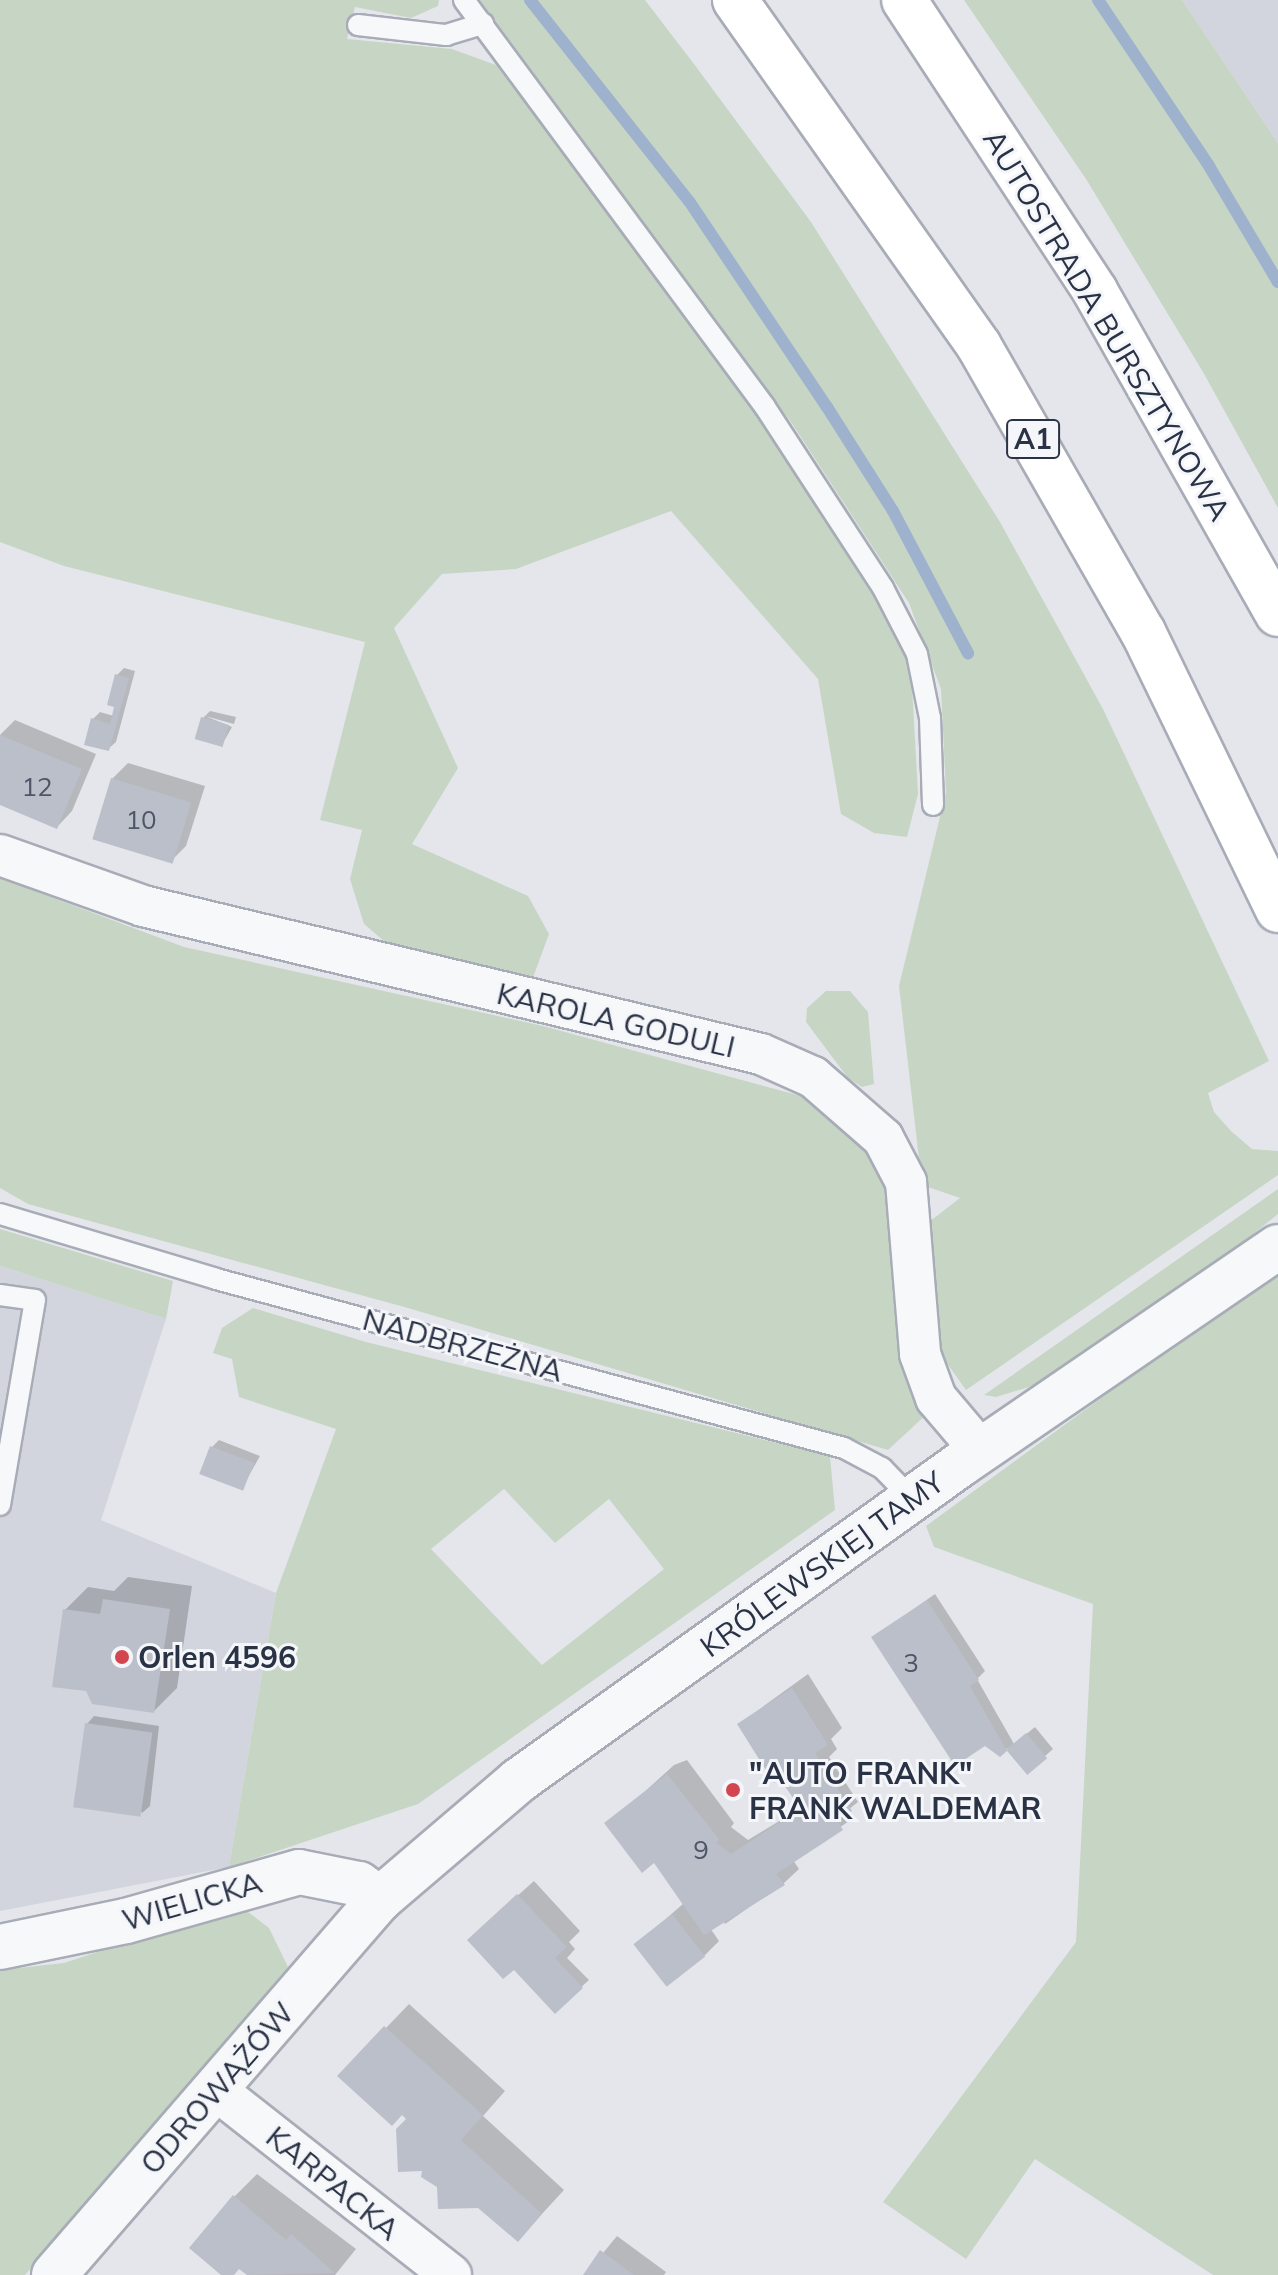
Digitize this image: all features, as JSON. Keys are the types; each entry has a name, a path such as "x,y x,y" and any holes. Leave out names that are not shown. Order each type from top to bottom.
{"highway":[{"name":"A1","path":"735,0 979,346 1143,632 1278,910"},
{"name":"AUTOSTRADA BURSZTYNOWA","path":"904,0 1095,291 1278,614"}],"street":[{"name":"KAROLA GODULI","path":"0,855 143,906 761,1054 813,1077 883,1138 906,1182 920,1354 936,1398 981,1451"},
{"name":"KRÓLEWSKIEJ TAMY","path":"380,1899 518,1781 912,1499 1278,1247"},
{"name":"WIELICKA","path":"0,1947 126,1921 299,1872 345,1879 380,1899"},
{"name":"ODROWĄŻÓW","path":"54,2275 380,1899"},
{"name":"KARPACKA","path":"216,2090 451,2275"}],"lane":[{"path":"464,0 746,381 883,588 917,654 930,718 933,805"},
{"path":"358,25 446,35 483,24"},
{"name":"NADBRZEŻNA","path":"0,1214 216,1279 844,1448 882,1468 912,1499"},
{"path":"0,1295 35,1300 0,1505"}],"shaded area":[{"path":"1182,0 1278,0 1278,143"},
{"path":"0,1266 166,1319 101,1520 276,1593 229,1867 0,1911"}],"green space":[{"path":"0,0 439,0 438,6 411,18 355,7 347,39 452,49 496,65 735,382 882,610 911,667 918,794 907,837 874,833 841,814 818,679 671,511 516,569 442,574 394,628 458,768 412,844 528,896 549,934 531,983 397,952 364,924 350,879 362,830 320,820 365,642 64,566 0,542"},
{"path":"480,0 645,0 694,64 811,222 1000,522 1103,709 1269,1061 1208,1093 1214,1112 1252,1149 1278,1151 1278,1175 966,1390 939,1352 929,1222 960,1198 922,1185 899,986 946,792 941,689 909,603 793,425"},
{"path":"964,0 1182,0 1278,143 1278,508 1203,372 1086,179"},
{"path":"0,878 184,947 543,1026 812,1099 864,1145 890,1195 929,1412 888,1450 408,1308 28,1204 0,1188"},
{"path":"826,991 850,991 868,1012 874,1084 862,1087 848,1078 806,1022 807,1008"},
{"path":"1278,1189 1278,1214 1236,1248 1042,1383 996,1397 984,1395"},
{"path":"0,1229 173,1281 166,1319 0,1266"},
{"path":"1278,1269 1278,2275 1213,2275 1035,2159 966,2259 883,2202 1076,1942 1093,1604 934,1547 926,1526"},
{"path":"253,1308 366,1342 830,1456 835,1510 418,1804 229,1867 276,1593 336,1429 239,1397 232,1359 213,1353 222,1328","holes":["504,1489 555,1543 609,1499 664,1569 542,1665 431,1549"]},
{"path":"239,1905 269,1928 288,1967 25,2275 0,2275 0,1970 64,1963"}],"building":[{"path":"115,674 129,678 109,751 84,745 91,718 110,724 114,707 107,705"},
{"path":"201,717 229,725 223,747 195,739"},
{"path":"0,735 82,769 57,829 0,805"},
{"path":"111,778 191,803 173,864 92,839"},
{"path":"210,1446 254,1463 243,1491 199,1474"},
{"path":"103,1599 170,1609 154,1713 92,1704 86,1691 52,1687 63,1609 100,1614"},
{"path":"927,1600 979,1680 970,1686 1007,1751 1000,1757 985,1746 955,1766 871,1637"},
{"path":"792,1688 828,1745 815,1753 852,1811 837,1820 843,1830 776,1874 785,1885 704,1935 654,1863 642,1873 604,1823 667,1774 719,1839 717,1843 731,1854 800,1809 781,1779 774,1783 737,1724"},
{"path":"85,1723 152,1732 141,1817 73,1807"},
{"path":"1026,1733 1047,1758 1027,1775 1006,1750"},
{"path":"517,1894 567,1947 555,1958 583,1988 555,2014 514,1970 503,1979 467,1940"},
{"path":"672,1914 705,1957 667,1987 633,1944"},
{"path":"384,2026 483,2115 461,2140 542,2214 518,2242 478,2208 438,2209 437,2187 421,2177 422,2171 398,2172 396,2129 406,2119 402,2115 392,2126 337,2076"},
{"path":"233,2195 286,2240 291,2234 335,2273 247,2275 239,2269 234,2275 221,2275 189,2248"},
{"path":"600,2250 634,2275 583,2275"}],"waterway":[{"path":"530,0 689,201 893,511 968,653"},
{"path":"1098,0 1209,166 1278,282"}],"place":[{"name":"Orlen 4596","path":"122,1657"},
{"name":"\"AUTO FRANK\" FRANK WALDEMAR","path":"733,1790"}]}
